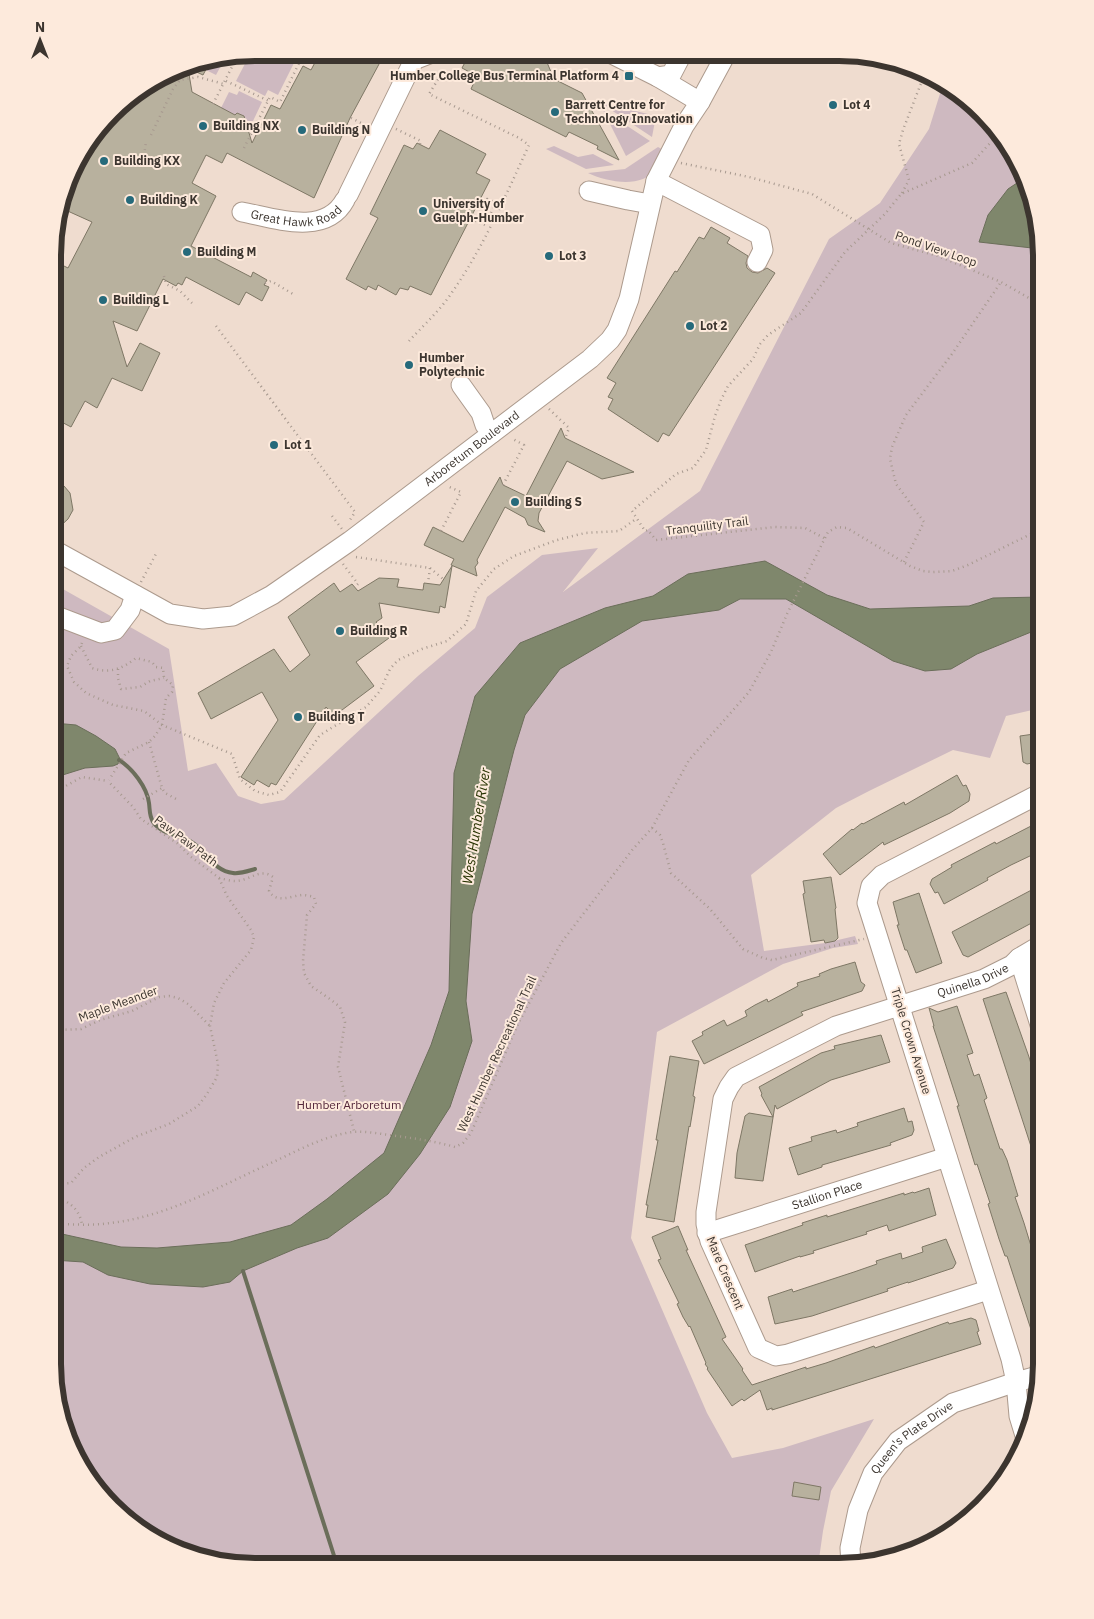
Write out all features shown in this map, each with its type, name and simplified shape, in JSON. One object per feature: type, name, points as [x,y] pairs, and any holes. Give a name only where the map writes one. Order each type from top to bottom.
[{"type":"street","name":"Great Hawk Road","points":[[242,212],[303,224],[327,218],[346,198],[414,61]]},
{"type":"street","points":[[626,61],[658,77],[700,102]]},
{"type":"street","points":[[658,77],[671,74],[678,61]]},
{"type":"street","name":"Arboretum Boulevard","points":[[61,554],[170,614],[203,619],[233,616],[272,595],[350,541],[590,359],[610,340],[617,330],[629,299],[656,181],[684,126],[700,102],[722,61]]},
{"type":"street","points":[[656,181],[760,235],[763,250],[757,262]]},
{"type":"street","points":[[589,191],[650,204]]},
{"type":"street","points":[[466,392],[495,432]]},
{"type":"street","points":[[61,620],[83,637],[115,630],[130,610],[135,595]]},
{"type":"street","name":"Triple Crown Avenue","points":[[1022,1426],[1011,1359],[877,936],[867,897],[871,886],[882,875],[1033,797]]},
{"type":"street","name":"Quinella Drive","points":[[899,1005],[984,979],[1012,965],[1019,958],[1033,950]]},
{"type":"street","points":[[1019,958],[1033,1003]]},
{"type":"street","name":"Mare Crescent","points":[[899,1005],[836,1026],[736,1077],[723,1099],[706,1212],[708,1233],[758,1348],[776,1356],[788,1354],[988,1290]]},
{"type":"street","name":"Stallion Place","points":[[708,1233],[947,1157]]},
{"type":"street","name":"Queen's Plate Drive","points":[[851,1557],[850,1548],[858,1510],[873,1473],[898,1441],[953,1403],[1032,1378]]},
{"type":"path","points":[[244,148],[270,97],[280,102],[300,61]]},
{"type":"path","points":[[214,104],[234,63]]},
{"type":"path","points":[[409,341],[447,299],[470,265],[530,145],[429,94],[442,73]]},
{"type":"path","points":[[198,78],[199,74]]},
{"type":"path","points":[[151,135],[173,89],[180,80],[198,78],[225,82],[269,101]]},
{"type":"path","points":[[83,637],[67,666],[74,682],[86,693],[113,705],[144,711],[162,725],[232,754],[240,779],[255,791],[269,795],[280,792],[320,735],[366,708],[380,691],[390,669],[398,660],[422,648],[447,641],[466,624],[476,591],[494,569],[514,556],[548,544],[585,533],[619,531],[636,519],[632,511],[676,474],[693,468],[706,450],[714,416],[728,386],[753,359],[760,344],[768,335],[801,313],[845,252],[885,214],[901,194],[909,180],[899,144],[922,80]]},
{"type":"path","points":[[350,118],[363,124]]},
{"type":"path","points":[[383,123],[421,141],[420,144]]},
{"type":"path","points":[[901,194],[972,163],[994,139]]},
{"type":"path","points":[[144,154],[146,142]]},
{"type":"path","name":"Pond View Loop","points":[[679,162],[749,177],[812,194],[891,243],[938,256],[1001,282],[1033,300]]},
{"type":"path","points":[[476,220],[487,199],[496,203],[485,225]]},
{"type":"path","points":[[470,218],[490,228]]},
{"type":"path","points":[[164,276],[166,284],[192,302]]},
{"type":"path","points":[[265,283],[271,281],[293,294]]},
{"type":"path","points":[[904,563],[924,522],[896,484],[890,459],[892,447],[906,415],[952,354],[1001,282]]},
{"type":"path","points":[[216,326],[355,512],[343,531],[332,516]]},
{"type":"path","points":[[542,403],[569,428],[565,438]]},
{"type":"path","points":[[495,432],[524,445],[503,485]]},
{"type":"path","points":[[441,531],[460,492],[446,485]]},
{"type":"path","name":"Tranquility Trail","points":[[636,519],[645,531],[648,530],[656,540],[775,527],[805,528],[824,538]]},
{"type":"path","points":[[824,538],[833,528],[846,528],[904,563],[923,571],[952,571],[1033,533]]},
{"type":"path","name":"West Humber Recreational Trail","points":[[61,1224],[111,1223],[145,1216],[188,1201],[293,1152],[330,1137],[354,1131],[437,1142],[455,1147],[464,1143],[472,1133],[518,1024],[561,943],[633,849],[652,828],[689,760],[749,692],[771,652],[787,614],[824,538]]},
{"type":"path","points":[[135,595],[157,552]]},
{"type":"path","points":[[352,556],[430,568],[443,579]]},
{"type":"path","points":[[428,583],[430,568]]},
{"type":"path","points":[[355,587],[358,584]]},
{"type":"path","points":[[61,789],[82,778],[108,781],[126,753],[149,742],[162,725],[166,698],[172,692],[173,685],[164,678],[163,668],[156,667],[152,662],[136,658],[118,669],[101,671],[92,668],[83,637]]},
{"type":"path","points":[[118,669],[121,689],[140,687],[150,681],[164,678]]},
{"type":"path","points":[[149,742],[162,788],[178,800]]},
{"type":"path","name":"Paw Paw Path","points":[[108,781],[142,819],[176,843],[219,878],[227,896],[254,937],[251,950],[218,992],[210,1026]]},
{"type":"path","points":[[143,799],[162,788]]},
{"type":"path","points":[[652,828],[660,835],[664,843],[668,867],[671,873],[710,909],[740,946],[757,956],[772,960],[877,936]]},
{"type":"path","points":[[219,878],[235,881],[246,879],[262,872],[268,873],[273,877],[269,891],[272,897],[279,900],[304,895],[314,897],[316,904],[307,915],[303,961],[304,973],[311,986],[340,1007],[345,1022],[338,1067],[354,1131]]},
{"type":"path","name":"Maple Meander","points":[[61,1030],[81,1029],[100,1020],[132,1011],[158,997],[169,996],[178,998],[188,1004],[210,1026]]},
{"type":"path","points":[[61,1185],[71,1183],[84,1168],[99,1156],[135,1137],[169,1124],[198,1106],[213,1085],[218,1064],[210,1026]]},
{"type":"path","points":[[61,1200],[71,1204],[76,1209],[82,1225]]},
{"type":"green space","points":[[295,61],[278,95],[268,90],[265,96],[236,81],[246,62]]},
{"type":"green space","points":[[222,64],[216,75],[206,70],[207,67]]},
{"type":"green space","name":"Humber Arboretum","points":[[941,90],[967,109],[993,137],[1007,158],[1018,181],[1029,218],[1033,256],[1033,710],[1006,716],[990,758],[953,750],[869,791],[836,808],[751,875],[764,951],[825,943],[855,936],[858,944],[833,948],[783,964],[657,1032],[631,1238],[707,1413],[732,1458],[783,1448],[874,1419],[831,1491],[819,1558],[256,1558],[230,1556],[205,1551],[181,1543],[158,1532],[127,1510],[109,1492],[87,1461],[76,1438],[68,1414],[63,1389],[61,1363],[61,588],[169,649],[188,771],[216,763],[238,796],[261,804],[284,800],[418,676],[475,628],[487,597],[542,555],[598,548],[563,592],[700,491],[829,239],[880,203],[929,129]]},
{"type":"green space","points":[[239,91],[262,102],[253,121],[245,122],[244,116],[237,113],[235,115],[221,108],[229,92],[237,95]]},
{"type":"green space","points":[[599,102],[656,116],[652,137]]},
{"type":"green space","points":[[603,110],[650,141],[626,156]]},
{"type":"green space","points":[[554,146],[578,157],[593,154],[614,165],[586,169],[546,149]]},
{"type":"green space","points":[[658,147],[665,151],[659,164],[650,175],[642,179],[624,182],[614,181],[588,173],[625,169]]},
{"type":"water","points":[[1018,182],[1029,218],[1032,248],[979,242],[988,215],[1008,189]]},
{"type":"water","name":"West Humber River","points":[[765,561],[827,595],[870,609],[969,606],[993,598],[1033,597],[1033,631],[977,654],[951,669],[925,671],[893,661],[786,599],[740,599],[719,610],[642,621],[560,669],[525,715],[514,750],[472,914],[466,1001],[472,1041],[450,1107],[420,1154],[388,1194],[328,1238],[297,1248],[243,1271],[230,1282],[203,1287],[150,1284],[108,1275],[83,1262],[61,1261],[61,1234],[121,1247],[157,1248],[230,1242],[291,1225],[384,1153],[431,1045],[449,991],[454,773],[475,696],[520,643],[605,608],[653,596],[688,574]]},
{"type":"water","points":[[61,724],[76,725],[96,736],[115,749],[120,759],[118,764],[113,766],[85,768],[61,776]]},
{"type":"building","points":[[316,61],[381,61],[350,118],[314,198],[227,153],[222,163],[206,155],[192,183],[216,196],[191,246],[251,277],[253,272],[267,280],[264,285],[269,287],[262,301],[246,292],[239,305],[186,277],[182,285],[178,283],[176,286],[163,279],[137,331],[113,321],[127,367],[140,343],[160,353],[142,391],[112,378],[97,408],[85,401],[71,427],[61,422],[61,264],[68,268],[92,222],[67,211],[81,170],[101,137],[137,101],[158,87],[189,73],[192,92],[235,115],[237,113],[244,116],[252,143],[271,105],[280,109],[303,66],[311,70]]},
{"type":"building","name":"Barrett Centre for Technology Innovation","points":[[466,61],[546,61],[554,79],[582,93],[619,160],[597,149],[598,146],[569,132],[566,137],[471,89],[477,76],[462,68]]},
{"type":"building","points":[[207,68],[203,75],[195,71]]},
{"type":"building","name":"University of Guelph-Humber","points":[[440,130],[486,154],[476,173],[490,180],[431,295],[410,286],[408,290],[400,288],[396,295],[378,285],[376,290],[368,286],[366,290],[346,279],[378,218],[370,214],[404,145],[413,149],[417,143],[429,149]]},
{"type":"building","name":"Lot 2","points":[[711,227],[730,238],[727,243],[748,256],[747,268],[752,272],[758,273],[767,268],[775,273],[669,436],[663,433],[658,442],[608,409],[613,399],[608,397],[616,383],[607,378],[675,271],[677,272],[699,237],[704,239]]},
{"type":"building","name":"Building S","points":[[561,428],[565,438],[634,472],[602,479],[567,461],[539,513],[538,521],[545,532],[528,525],[525,518],[505,507],[477,560],[478,563],[475,567],[477,576],[451,565],[454,559],[424,545],[433,527],[463,542],[500,477],[503,485],[526,496]]},
{"type":"building","points":[[61,484],[70,493],[73,510],[68,519],[61,526]]},
{"type":"building","points":[[452,566],[445,608],[440,606],[439,613],[379,603],[382,618],[376,622],[389,638],[356,662],[374,686],[334,716],[326,707],[276,785],[271,783],[269,787],[257,780],[254,785],[241,777],[278,720],[262,692],[211,719],[198,693],[274,649],[290,672],[310,655],[288,617],[334,583],[340,592],[352,584],[358,591],[379,578],[399,579],[397,587],[423,590],[424,583],[440,585]]},
{"type":"building","points":[[1033,734],[1033,763],[1027,764],[1023,762],[1020,736]]},
{"type":"building","points":[[957,775],[963,786],[966,785],[970,794],[969,801],[950,813],[884,845],[883,842],[840,875],[823,854],[852,829],[862,823],[904,802],[905,805]]},
{"type":"building","points":[[1033,825],[1033,857],[1032,855],[1011,865],[944,904],[938,892],[935,893],[930,884],[932,879],[952,867],[951,865]]},
{"type":"building","points":[[831,877],[838,938],[835,941],[825,943],[824,940],[811,942],[803,894],[805,893],[803,881]]},
{"type":"building","points":[[1033,889],[1033,922],[968,957],[963,955],[952,932]]},
{"type":"building","points":[[919,893],[942,963],[916,973],[907,950],[905,950],[897,925],[899,925],[893,902]]},
{"type":"building","points":[[855,962],[861,982],[865,985],[862,991],[801,1012],[803,1015],[704,1064],[692,1041],[703,1035],[702,1032],[724,1020],[727,1026],[747,1016],[745,1011],[767,999],[768,1002],[798,986],[797,983],[820,976],[819,974],[831,969]]},
{"type":"building","points":[[1006,992],[1029,1057],[1033,1071],[1033,1153],[983,999]]},
{"type":"building","points":[[957,1006],[973,1053],[967,1055],[974,1076],[979,1074],[987,1098],[984,1100],[1000,1149],[1002,1149],[1007,1160],[1018,1196],[1015,1197],[1031,1246],[1033,1245],[1033,1336],[1007,1256],[1005,1256],[999,1239],[977,1164],[975,1165],[929,1008],[938,1012]]},
{"type":"building","points":[[881,1035],[890,1062],[831,1080],[777,1109],[775,1105],[763,1181],[735,1178],[737,1153],[745,1116],[749,1113],[773,1117],[761,1095],[759,1087],[821,1053],[835,1049],[834,1046]]},
{"type":"building","points":[[670,1056],[699,1061],[693,1096],[695,1097],[674,1222],[646,1217],[648,1205],[646,1205],[658,1140],[656,1140]]},
{"type":"building","points":[[904,1108],[908,1122],[912,1121],[914,1130],[912,1135],[890,1143],[891,1145],[822,1165],[822,1167],[798,1175],[789,1148],[812,1141],[811,1137],[836,1130],[837,1133],[858,1126],[857,1123]]},
{"type":"building","points":[[929,1188],[936,1215],[889,1231],[887,1225],[866,1232],[867,1234],[813,1251],[814,1253],[755,1272],[745,1245],[827,1215],[827,1217],[904,1193],[904,1195]]},
{"type":"building","points":[[678,1226],[688,1250],[686,1250],[726,1337],[722,1339],[752,1385],[806,1367],[806,1369],[826,1363],[874,1346],[875,1348],[948,1322],[949,1324],[971,1318],[976,1320],[981,1344],[772,1410],[772,1408],[767,1410],[760,1390],[744,1401],[742,1399],[732,1406],[707,1369],[690,1326],[683,1317],[677,1304],[679,1303],[658,1260],[661,1259],[652,1237]]},
{"type":"building","points":[[946,1239],[956,1263],[953,1268],[812,1316],[775,1324],[768,1297],[792,1289],[793,1292],[854,1272],[877,1264],[876,1261],[901,1253],[902,1259],[923,1252],[922,1247]]},
{"type":"building","points":[[794,1482],[821,1487],[819,1500],[792,1496]]},
{"type":"waterway","points":[[119,760],[134,773],[142,784],[148,797],[151,817],[156,826],[165,832],[190,841],[215,864],[226,871],[238,873],[255,869]]},
{"type":"waterway","points":[[243,1271],[335,1558]]},
{"type":"place","name":"Humber College Bus Terminal Platform 4","points":[[629,76]]},
{"type":"place","name":"Lot 4","points":[[833,105]]},
{"type":"place","name":"Barrett Centre for Technology Innovation","points":[[555,112]]},
{"type":"place","name":"Building NX","points":[[203,126]]},
{"type":"place","name":"Building N","points":[[302,130]]},
{"type":"place","name":"Building KX","points":[[104,161]]},
{"type":"place","name":"Building K","points":[[130,200]]},
{"type":"place","name":"University of Guelph-Humber","points":[[423,211]]},
{"type":"place","name":"Building M","points":[[187,252]]},
{"type":"place","name":"Lot 3","points":[[549,256]]},
{"type":"place","name":"Building L","points":[[103,300]]},
{"type":"place","name":"Lot 2","points":[[690,326]]},
{"type":"place","name":"Humber Polytechnic","points":[[409,365]]},
{"type":"place","name":"Lot 1","points":[[274,445]]},
{"type":"place","name":"Building S","points":[[515,502]]},
{"type":"place","name":"Building R","points":[[340,631]]},
{"type":"place","name":"Building T","points":[[298,717]]}]
